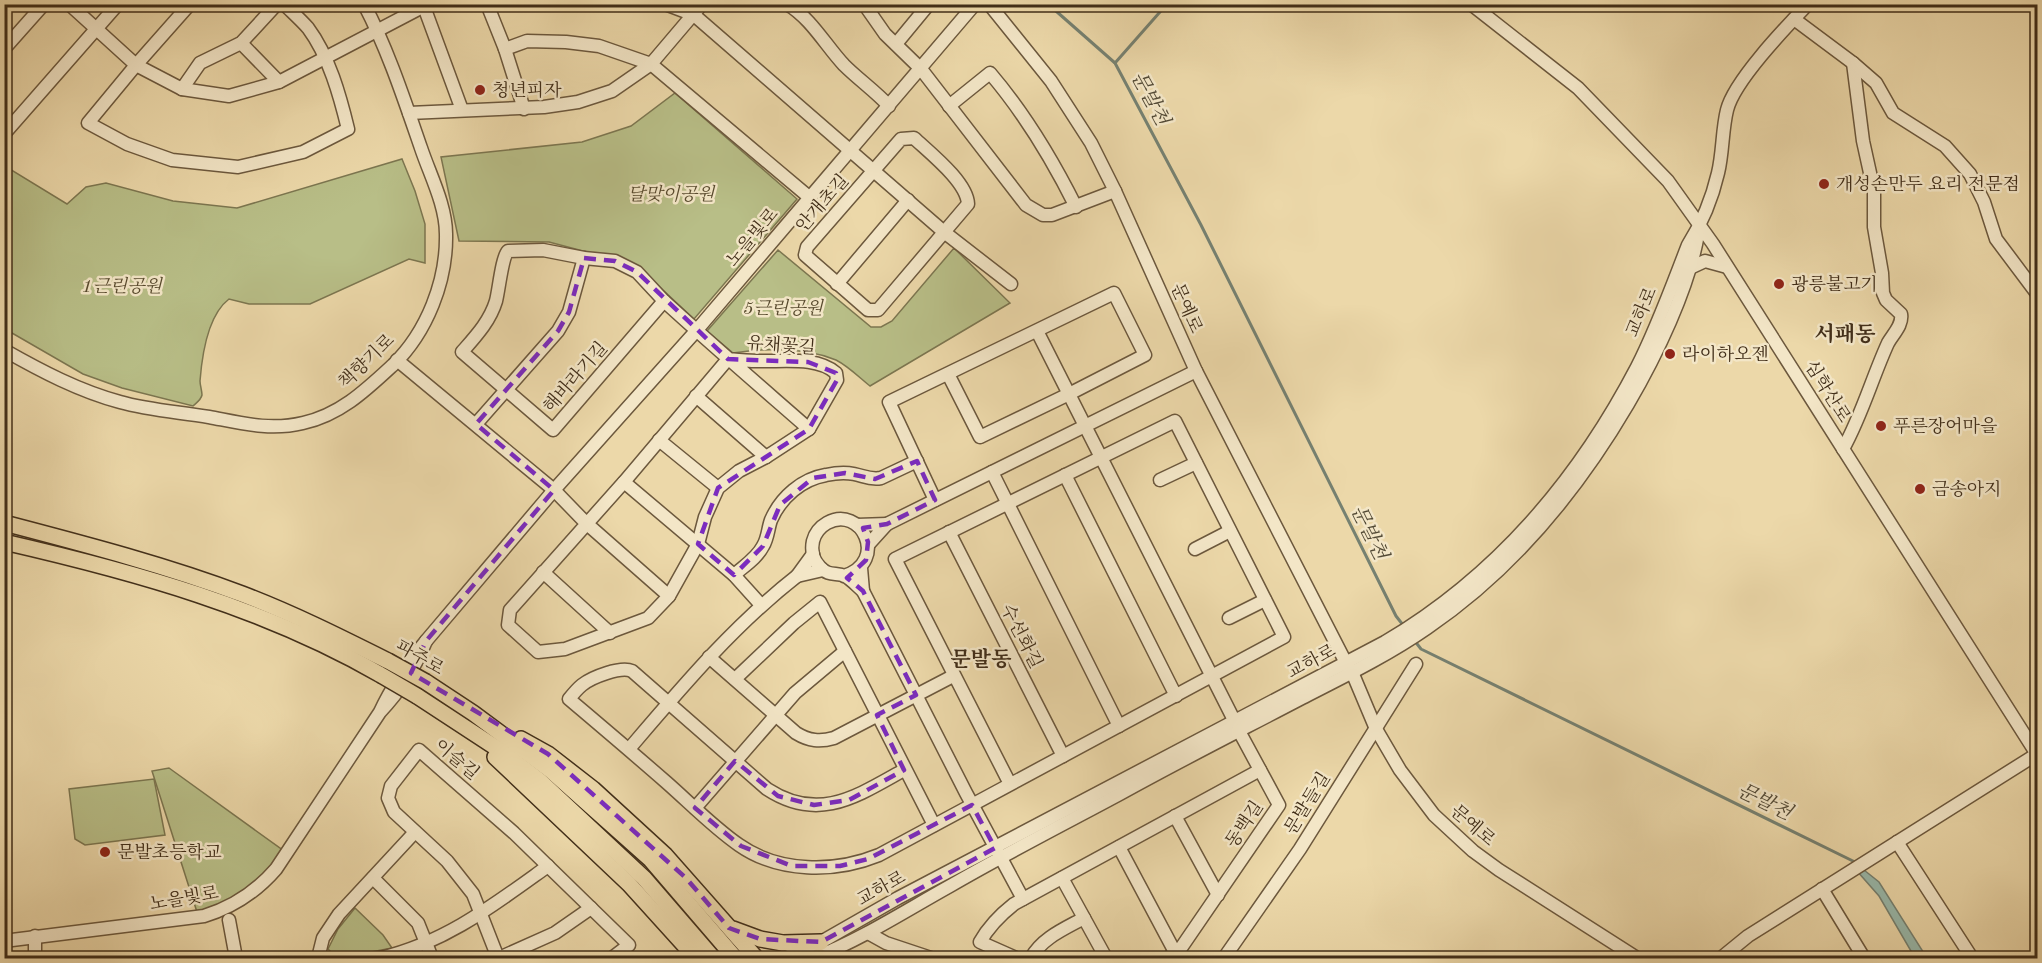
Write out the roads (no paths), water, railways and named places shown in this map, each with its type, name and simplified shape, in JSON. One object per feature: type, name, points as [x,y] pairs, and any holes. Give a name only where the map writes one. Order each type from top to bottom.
[{"type":"main road","name":"파주로","points":[[4,523],[158,566],[241,594],[299,617],[388,660],[426,682],[473,713],[550,770],[651,860],[735,958]]},
{"type":"main road","name":"파주로","points":[[4,542],[141,576],[243,609],[304,634],[417,696],[461,724],[540,781],[644,878],[713,958]]},
{"type":"main road","points":[[473,713],[548,754],[593,789],[665,855],[756,958]]},
{"type":"main road","points":[[461,724],[607,862],[684,951],[696,958]]},
{"type":"main road","points":[[729,928],[760,939],[783,943],[818,954]]},
{"type":"street","points":[[4,49],[44,4]]},
{"type":"street","points":[[69,4],[136,65],[182,89],[229,96],[279,82],[425,5],[462,110]]},
{"type":"street","points":[[4,134],[118,4]]},
{"type":"street","points":[[190,4],[88,123],[127,144],[172,160],[238,166],[303,152],[348,129],[339,91],[324,59],[308,29],[284,4]]},
{"type":"street","points":[[182,89],[200,63],[241,43],[277,4]]},
{"type":"street","name":"책향기로","points":[[4,350],[47,374],[118,402],[247,425],[277,427],[313,420],[343,407],[363,393],[398,360],[418,332],[436,296],[443,274],[446,233],[442,209],[409,113],[378,31],[364,4]]},
{"type":"street","points":[[487,4],[505,49],[524,109]]},
{"type":"street","points":[[665,4],[694,15],[874,171]]},
{"type":"street","points":[[409,113],[524,109],[578,102],[612,91],[651,64],[702,4]]},
{"type":"street","points":[[787,4],[845,65],[889,106]]},
{"type":"street","points":[[864,4],[885,34],[921,69],[1026,205],[1043,215],[1052,215],[1115,191]]},
{"type":"street","points":[[896,44],[929,4]]},
{"type":"street","name":"노을빛로","points":[[4,941],[204,916],[233,906],[266,881],[380,712],[406,680],[417,663],[426,641],[554,490],[696,331],[975,4]]},
{"type":"street","name":"문예로","points":[[989,4],[1052,81],[1090,142],[1115,191],[1196,371],[1349,668],[1376,729],[1414,791],[1453,833],[1499,870],[1637,958]]},
{"type":"street","name":"심학산로","points":[[1471,4],[1578,88],[1668,181],[1713,243],[2037,755]]},
{"type":"street","name":"교하로","points":[[818,954],[998,853],[1393,644],[1479,587],[1533,536],[1600,451],[1642,381],[1660,343],[1696,251],[1700,227],[1718,173],[1727,108],[1736,89],[1747,74],[1808,4]]},
{"type":"street","points":[[1794,19],[1876,83],[1893,113],[1945,146],[1970,174],[1984,202],[1996,239],[2037,295]]},
{"type":"street","points":[[505,49],[527,41],[599,46],[651,64],[809,197]]},
{"type":"street","points":[[241,43],[279,82]]},
{"type":"street","points":[[1843,449],[1855,429],[1888,344],[1902,321],[1901,314],[1886,300],[1883,293],[1874,227],[1874,191],[1863,141],[1853,63]]},
{"type":"street","points":[[949,106],[990,73],[1040,140],[1076,207]]},
{"type":"street","name":"안개초길","points":[[914,138],[945,167],[968,195],[968,204],[945,232],[878,310],[868,310],[805,255],[807,247],[901,139],[914,138]]},
{"type":"street","name":"안개초길","points":[[874,171],[945,232]]},
{"type":"street","points":[[837,284],[908,200]]},
{"type":"street","name":"교하로","points":[[1422,625],[1491,563],[1546,504],[1592,446],[1638,365],[1688,245],[1700,227]]},
{"type":"street","points":[[945,232],[1011,284]]},
{"type":"street","name":"해바라기길","points":[[664,301],[553,430],[462,352],[490,316],[502,276],[503,257],[508,251],[543,250],[615,261],[637,272],[696,331]]},
{"type":"street","points":[[476,424],[558,332],[569,312],[584,258]]},
{"type":"street","points":[[1690,268],[1705,261],[1727,267]]},
{"type":"street","points":[[935,500],[889,402],[1114,293],[1144,355],[980,437],[948,374]]},
{"type":"street","name":"유채꽃길","points":[[696,331],[809,429]]},
{"type":"street","points":[[1037,331],[1237,726]]},
{"type":"street","name":"유채꽃길","points":[[728,359],[808,362],[831,368],[836,373],[837,381],[809,429],[766,457],[739,471],[718,489],[705,517],[698,544],[669,596],[648,618],[565,649],[538,652],[508,625],[510,610],[624,482],[728,359]]},
{"type":"street","points":[[398,360],[554,490],[586,523],[669,596]]},
{"type":"street","points":[[868,545],[886,524],[1196,371]]},
{"type":"street","points":[[696,396],[766,457]]},
{"type":"street","points":[[904,770],[849,800],[814,805],[789,801],[778,796],[735,761],[632,671],[626,669],[590,680],[584,683],[569,699],[725,835],[755,854],[772,861],[810,867],[840,866],[868,859],[972,805],[1212,677],[1284,637],[1175,421],[895,559],[1010,784]]},
{"type":"street","points":[[658,440],[718,489]]},
{"type":"street","points":[[734,575],[757,554],[766,538],[772,517],[780,505],[802,484],[813,478],[834,473],[881,478],[917,461]]},
{"type":"street","points":[[1160,480],[1196,463]]},
{"type":"street","points":[[992,472],[1119,726]]},
{"type":"street","points":[[1065,475],[1176,696]]},
{"type":"street","points":[[624,482],[734,575],[761,605]]},
{"type":"street","points":[[843,519],[857,525],[865,534],[868,545],[866,560],[861,567],[854,573],[844,576],[835,576],[823,570],[818,566],[813,554],[814,538],[818,530],[826,523],[843,519]]},
{"type":"street","points":[[857,525],[886,524]]},
{"type":"street","points":[[1195,549],[1230,531]]},
{"type":"street","name":"수선화길","points":[[949,532],[1063,756]]},
{"type":"street","points":[[629,749],[709,657],[761,605],[797,576],[813,554]]},
{"type":"street","points":[[861,567],[863,591],[972,805],[1023,899]]},
{"type":"street","points":[[797,576],[823,570]]},
{"type":"street","points":[[543,572],[610,633]]},
{"type":"street","points":[[844,576],[863,591]]},
{"type":"street","points":[[1229,618],[1265,600]]},
{"type":"street","points":[[735,679],[794,623],[820,602],[934,825]]},
{"type":"street","points":[[695,808],[808,681],[845,651]]},
{"type":"street","points":[[709,657],[804,738],[818,741],[834,738],[953,676]]},
{"type":"street","name":"문발들길","points":[[1224,958],[1300,849],[1416,664]]},
{"type":"street","name":"동백길","points":[[1119,847],[1172,956],[1218,895],[1279,805],[1237,726]]},
{"type":"street","name":"이슬길","points":[[591,908],[555,933],[498,958],[466,883],[447,861],[390,806],[388,792],[419,750],[507,826],[629,945],[612,958]]},
{"type":"street","points":[[1721,958],[1748,936],[2037,755]]},
{"type":"street","name":"동백길","points":[[1016,958],[980,942],[996,919],[1014,904],[1260,770]]},
{"type":"street","points":[[1175,816],[1218,895]]},
{"type":"street","points":[[318,958],[330,925],[416,832]]},
{"type":"street","points":[[1892,845],[1972,958]]},
{"type":"street","name":"교하로","points":[[784,958],[818,954],[868,933],[998,853]]},
{"type":"street","points":[[380,958],[427,943],[481,914],[548,866]]},
{"type":"street","points":[[373,878],[418,923],[432,958]]},
{"type":"street","points":[[1062,878],[1106,958]]},
{"type":"street","points":[[1822,889],[1864,958]]},
{"type":"street","points":[[1031,958],[1050,937],[1084,918]]},
{"type":"street","points":[[229,920],[236,958]]},
{"type":"street","points":[[868,933],[886,943],[932,958]]},
{"type":"street","points":[[35,936],[35,958]]},
{"type":"waterway","name":"문발천","points":[[1048,4],[1115,63],[1201,225],[1396,616],[1403,625]]},
{"type":"waterway","points":[[1115,63],[1167,4]]},
{"type":"waterway","name":"문발천","points":[[1414,640],[1421,649],[1857,863]]},
{"type":"place","name":"청년피자","points":[[480,90]]},
{"type":"place","name":"개성손만두 요리 전문점","points":[[1824,184]]},
{"type":"place","name":"광릉불고기","points":[[1779,284]]},
{"type":"place","name":"라이하오젠","points":[[1670,354]]},
{"type":"place","name":"푸른장어마을","points":[[1881,426]]},
{"type":"place","name":"금송아지","points":[[1920,489]]},
{"type":"place","name":"문발초등학교","points":[[105,852]]},
{"type":"district","name":"서패동","points":[[1845,334]]},
{"type":"district","name":"문발동","points":[[981,659]]},
{"type":"park label","name":"달맞이공원","points":[[671,194]]},
{"type":"park label","name":"1근린공원","points":[[122,286]]},
{"type":"park label","name":"5근린공원","points":[[783,308]]}]
